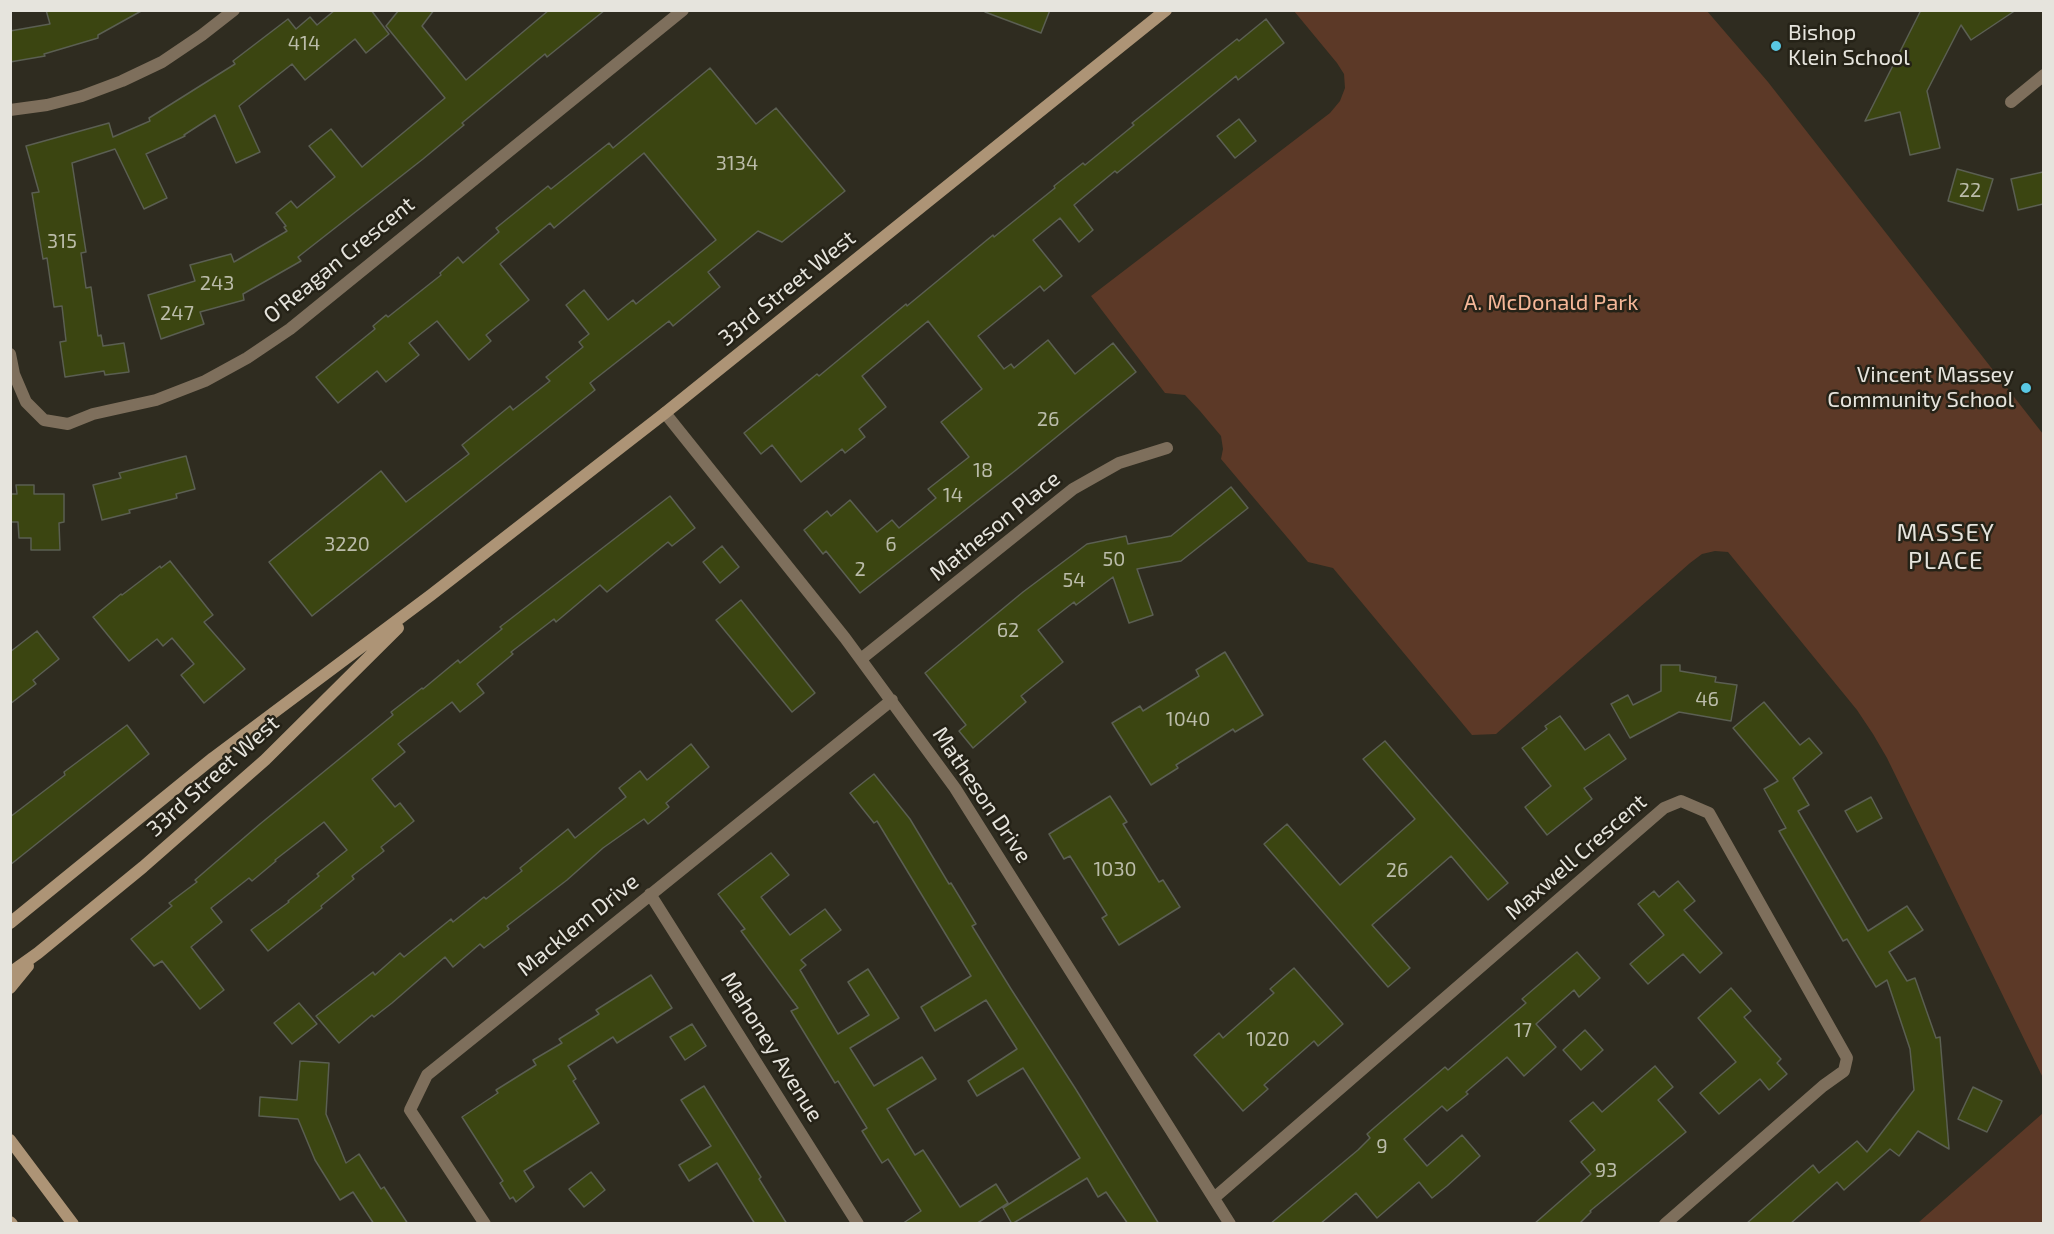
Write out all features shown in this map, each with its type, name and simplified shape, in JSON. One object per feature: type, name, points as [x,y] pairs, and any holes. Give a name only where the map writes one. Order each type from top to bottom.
[{"type":"main road","name":"33rd Street West","points":[[10,923],[213,758],[430,595],[665,413],[1166,10]]},
{"type":"main road","name":"33rd Street West","points":[[10,974],[38,954],[143,867],[265,760],[430,595]]},
{"type":"main road","points":[[10,988],[38,954]]},
{"type":"main road","points":[[10,1131],[24,1158]]},
{"type":"main road","points":[[10,1140],[73,1224]]},
{"type":"street","points":[[10,110],[47,105],[82,96],[122,81],[162,62],[234,10]]},
{"type":"street","name":"O'Reagan Crescent","points":[[10,354],[14,374],[26,402],[44,420],[68,424],[93,414],[156,400],[205,381],[247,358],[290,329],[683,10]]},
{"type":"street","points":[[2011,102],[2043,75]]},
{"type":"street","name":"Matheson Drive","points":[[665,413],[861,659],[955,788],[1230,1224]]},
{"type":"street","name":"Matheson Place","points":[[861,659],[1073,489],[1119,463],[1167,448]]},
{"type":"street","name":"Macklem Drive","points":[[485,1224],[410,1110],[427,1075],[891,700]]},
{"type":"street","name":"Maxwell Crescent","points":[[1214,1198],[1664,808],[1682,801],[1709,813],[1847,1058],[1844,1071],[1823,1086],[1665,1224]]},
{"type":"street","name":"Mahoney Avenue","points":[[650,894],[858,1224]]},
{"type":"green space","name":"A. McDonald Park","points":[[1294,11],[1707,11],[1768,82],[2043,434],[2043,1078],[1887,758],[1873,734],[1857,710],[1728,552],[1715,551],[1702,554],[1496,734],[1472,735],[1333,568],[1308,562],[1221,459],[1223,449],[1221,436],[1185,395],[1165,393],[1091,296],[1330,113],[1340,101],[1345,88],[1344,74]]},
{"type":"green space","points":[[2043,1113],[2043,1223],[1919,1222]]},
{"type":"building","points":[[46,10],[143,10],[98,35],[98,38],[44,54],[45,56],[10,62],[10,31],[50,24]]},
{"type":"building","points":[[335,10],[371,10],[389,34],[366,53],[355,39],[305,80],[292,64],[239,106],[260,152],[236,163],[215,115],[185,136],[146,154],[167,198],[144,209],[115,149],[72,163],[86,252],[81,253],[86,288],[91,287],[98,336],[101,335],[103,346],[124,343],[129,372],[105,375],[104,371],[65,377],[60,342],[66,341],[62,306],[54,307],[47,258],[43,259],[32,193],[39,192],[26,146],[109,123],[113,137],[150,121],[149,118],[235,64],[233,61],[288,19],[296,29],[310,17],[317,25]]},
{"type":"building","points":[[399,10],[434,10],[422,26],[466,80],[549,10],[605,10],[547,57],[545,54],[462,123],[464,125],[423,159],[298,257],[301,261],[243,294],[244,300],[200,312],[204,324],[161,339],[148,295],[195,281],[190,265],[231,254],[234,262],[287,231],[276,213],[291,201],[297,208],[335,177],[309,146],[331,129],[362,167],[445,98],[386,26]]},
{"type":"building","points":[[985,10],[1050,10],[1041,33],[985,12]]},
{"type":"building","points":[[1921,10],[2016,10],[1971,40],[1961,25],[1927,91],[1940,148],[1910,155],[1900,112],[1865,121]]},
{"type":"building","points":[[1266,19],[1284,43],[1238,80],[1236,76],[1074,205],[1093,230],[1079,242],[1060,218],[1033,240],[1062,276],[1044,291],[1040,286],[978,336],[1004,369],[1011,364],[1014,368],[1048,340],[1075,374],[1113,343],[1136,372],[860,593],[826,551],[823,554],[804,530],[827,511],[831,516],[850,500],[877,532],[892,520],[899,528],[936,498],[928,489],[969,457],[941,422],[982,389],[928,321],[862,376],[886,407],[859,429],[865,437],[845,453],[842,449],[801,482],[772,445],[761,454],[744,433],[817,374],[819,376],[993,235],[994,237],[1083,163],[1085,165],[1134,125],[1132,123],[1218,54],[1237,39],[1239,41]]},
{"type":"building","points":[[710,68],[756,124],[776,108],[845,191],[782,242],[758,231],[708,272],[720,287],[673,326],[669,321],[590,383],[595,390],[312,616],[269,562],[381,471],[406,502],[469,454],[462,445],[510,406],[513,410],[550,381],[546,377],[583,347],[579,342],[589,334],[566,305],[584,290],[608,320],[633,300],[636,304],[716,240],[644,153],[554,228],[550,223],[500,264],[529,300],[486,335],[491,341],[469,360],[437,321],[409,343],[419,355],[386,382],[377,371],[338,403],[316,377],[375,329],[373,326],[386,315],[388,317],[441,275],[440,273],[458,257],[463,263],[499,232],[496,228],[548,186],[551,189],[609,143],[613,148]]},
{"type":"building","points":[[1239,119],[1256,141],[1235,158],[1217,136]]},
{"type":"building","points":[[1957,169],[1993,179],[1983,211],[1948,201]]},
{"type":"building","points":[[2043,172],[2043,204],[2018,210],[2011,179]]},
{"type":"building","points":[[186,456],[195,489],[176,494],[177,498],[129,510],[130,513],[102,520],[93,485],[121,478],[119,473]]},
{"type":"building","points":[[16,485],[34,485],[34,494],[64,494],[64,522],[59,523],[60,550],[31,550],[31,538],[19,538],[18,522],[10,522],[10,494],[17,494]]},
{"type":"building","points":[[1231,487],[1248,508],[1181,561],[1137,569],[1153,615],[1129,623],[1113,577],[1076,605],[1074,602],[1038,630],[1063,662],[1021,696],[1026,702],[973,748],[959,731],[966,725],[925,673],[1023,592],[1087,544],[1126,536],[1128,544],[1171,536]]},
{"type":"building","points":[[670,496],[695,528],[672,546],[668,542],[607,592],[600,585],[556,622],[554,619],[511,652],[513,654],[477,684],[484,693],[460,712],[452,702],[398,744],[405,752],[372,779],[395,807],[400,803],[414,821],[381,847],[384,851],[352,876],[354,879],[268,951],[251,930],[289,902],[319,876],[317,874],[347,850],[324,822],[252,881],[249,878],[211,908],[222,922],[191,947],[224,990],[200,1009],[162,961],[154,966],[131,939],[172,906],[169,903],[197,882],[195,880],[260,824],[393,715],[391,712],[458,660],[460,663],[502,629],[500,627]]},
{"type":"building","points":[[722,546],[739,567],[720,583],[703,562]]},
{"type":"building","points":[[170,561],[213,615],[204,622],[245,669],[204,703],[181,675],[194,664],[172,638],[163,646],[157,639],[129,661],[93,617],[121,594]]},
{"type":"building","points":[[741,600],[815,693],[792,712],[716,620]]},
{"type":"building","points":[[37,631],[59,659],[33,680],[36,684],[10,704],[10,652]]},
{"type":"building","points":[[1225,652],[1263,715],[1235,732],[1233,729],[1176,765],[1178,768],[1151,785],[1112,723],[1140,706],[1143,711],[1199,676],[1196,670]]},
{"type":"building","points":[[1661,665],[1680,665],[1680,671],[1716,677],[1715,682],[1737,685],[1731,721],[1679,712],[1630,738],[1611,704],[1628,695],[1633,705],[1661,691]]},
{"type":"building","points":[[1764,702],[1800,745],[1809,738],[1822,753],[1793,778],[1809,805],[1798,811],[1868,931],[1907,906],[1923,930],[1889,952],[1907,981],[1915,978],[1936,1038],[1940,1037],[1949,1149],[1918,1131],[1899,1156],[1890,1149],[1844,1190],[1837,1182],[1790,1224],[1746,1224],[1813,1165],[1819,1173],[1857,1141],[1867,1152],[1914,1090],[1910,1049],[1887,980],[1876,987],[1847,939],[1843,941],[1779,831],[1786,828],[1764,789],[1778,781],[1733,728]]},
{"type":"building","points":[[1560,716],[1585,750],[1609,734],[1626,759],[1584,788],[1592,799],[1547,835],[1525,807],[1551,786],[1522,748],[1547,729],[1545,726]]},
{"type":"building","points":[[127,725],[149,754],[10,865],[10,817],[65,775],[64,772]]},
{"type":"building","points":[[1385,741],[1508,883],[1488,900],[1451,856],[1372,925],[1410,968],[1388,987],[1264,844],[1287,824],[1340,885],[1415,819],[1363,759]]},
{"type":"building","points":[[691,744],[709,767],[666,803],[669,807],[648,824],[644,819],[603,848],[567,880],[507,926],[509,929],[484,948],[480,944],[453,967],[445,957],[392,1003],[374,1017],[372,1015],[339,1043],[316,1016],[373,972],[375,975],[400,953],[404,957],[451,919],[453,922],[484,897],[486,899],[522,871],[520,868],[568,829],[575,838],[626,797],[619,788],[640,771],[647,780]]},
{"type":"building","points":[[874,774],[910,819],[949,884],[951,883],[976,924],[972,926],[1159,1224],[1128,1224],[1106,1192],[1098,1197],[1087,1178],[1012,1224],[1003,1208],[1080,1158],[1023,1068],[977,1096],[968,1081],[1017,1049],[986,1000],[935,1031],[921,1007],[971,976],[877,821],[874,823],[850,793]]},
{"type":"building","points":[[1110,796],[1127,822],[1123,824],[1159,882],[1163,880],[1180,907],[1119,945],[1102,918],[1107,915],[1070,856],[1064,859],[1049,834]]},
{"type":"building","points":[[1871,797],[1882,818],[1857,832],[1845,811]]},
{"type":"building","points":[[771,853],[789,875],[761,897],[790,935],[825,909],[841,930],[801,960],[806,965],[800,970],[838,1034],[869,1015],[848,982],[868,969],[899,1018],[850,1048],[874,1086],[922,1057],[936,1079],[887,1109],[915,1155],[923,1150],[960,1207],[996,1184],[1008,1203],[976,1224],[902,1224],[921,1211],[888,1159],[882,1163],[862,1131],[867,1128],[838,1081],[835,1083],[791,1011],[798,1008],[741,931],[745,929],[718,894]]},
{"type":"building","points":[[1678,881],[1695,901],[1684,910],[1722,953],[1700,973],[1683,954],[1648,984],[1630,964],[1664,935],[1638,904],[1654,891],[1659,897]]},
{"type":"building","points":[[1577,952],[1600,978],[1579,997],[1574,990],[1536,1024],[1556,1047],[1524,1076],[1507,1057],[1447,1111],[1442,1106],[1404,1139],[1427,1166],[1462,1135],[1480,1156],[1447,1186],[1432,1198],[1419,1182],[1377,1218],[1356,1193],[1320,1224],[1270,1224],[1358,1150],[1370,1138],[1367,1134],[1390,1114],[1445,1067],[1448,1070],[1526,1003],[1522,999]]},
{"type":"building","points":[[1294,968],[1343,1024],[1318,1046],[1314,1041],[1264,1085],[1268,1089],[1243,1111],[1194,1055],[1219,1033],[1223,1038],[1274,993],[1270,989]]},
{"type":"building","points":[[651,975],[672,1008],[617,1043],[613,1037],[568,1066],[576,1079],[573,1081],[599,1123],[524,1171],[534,1187],[516,1202],[513,1197],[510,1199],[500,1183],[503,1181],[462,1117],[498,1093],[496,1090],[536,1065],[533,1060],[562,1043],[559,1039],[599,1014],[596,1010]]},
{"type":"building","points":[[1731,988],[1751,1011],[1744,1017],[1781,1059],[1777,1063],[1787,1074],[1769,1090],[1760,1079],[1719,1114],[1700,1093],[1736,1062],[1698,1018]]},
{"type":"building","points":[[299,1003],[317,1024],[292,1044],[274,1023]]},
{"type":"building","points":[[692,1024],[706,1046],[685,1060],[670,1037]]},
{"type":"building","points":[[1585,1030],[1603,1050],[1581,1070],[1563,1050]]},
{"type":"building","points":[[300,1061],[329,1063],[326,1114],[346,1163],[359,1154],[381,1189],[384,1187],[408,1224],[374,1224],[353,1192],[340,1200],[315,1160],[298,1119],[259,1116],[260,1097],[297,1100]]},
{"type":"building","points":[[1655,1066],[1673,1087],[1658,1100],[1686,1132],[1590,1211],[1579,1224],[1534,1224],[1591,1174],[1581,1162],[1595,1150],[1570,1121],[1593,1102],[1602,1112]]},
{"type":"building","points":[[704,1086],[761,1177],[759,1179],[787,1224],[755,1224],[717,1163],[689,1181],[679,1165],[711,1146],[681,1100]]},
{"type":"building","points":[[1973,1087],[2002,1101],[1987,1132],[1958,1119]]},
{"type":"building","points":[[591,1172],[605,1190],[584,1207],[569,1189]]},
{"type":"place","name":"Bishop Klein School","points":[[1776,46]]},
{"type":"place","name":"Vincent Massey Community School","points":[[2026,388]]},
{"type":"district","name":"MASSEY PLACE","points":[[1946,547]]}]
